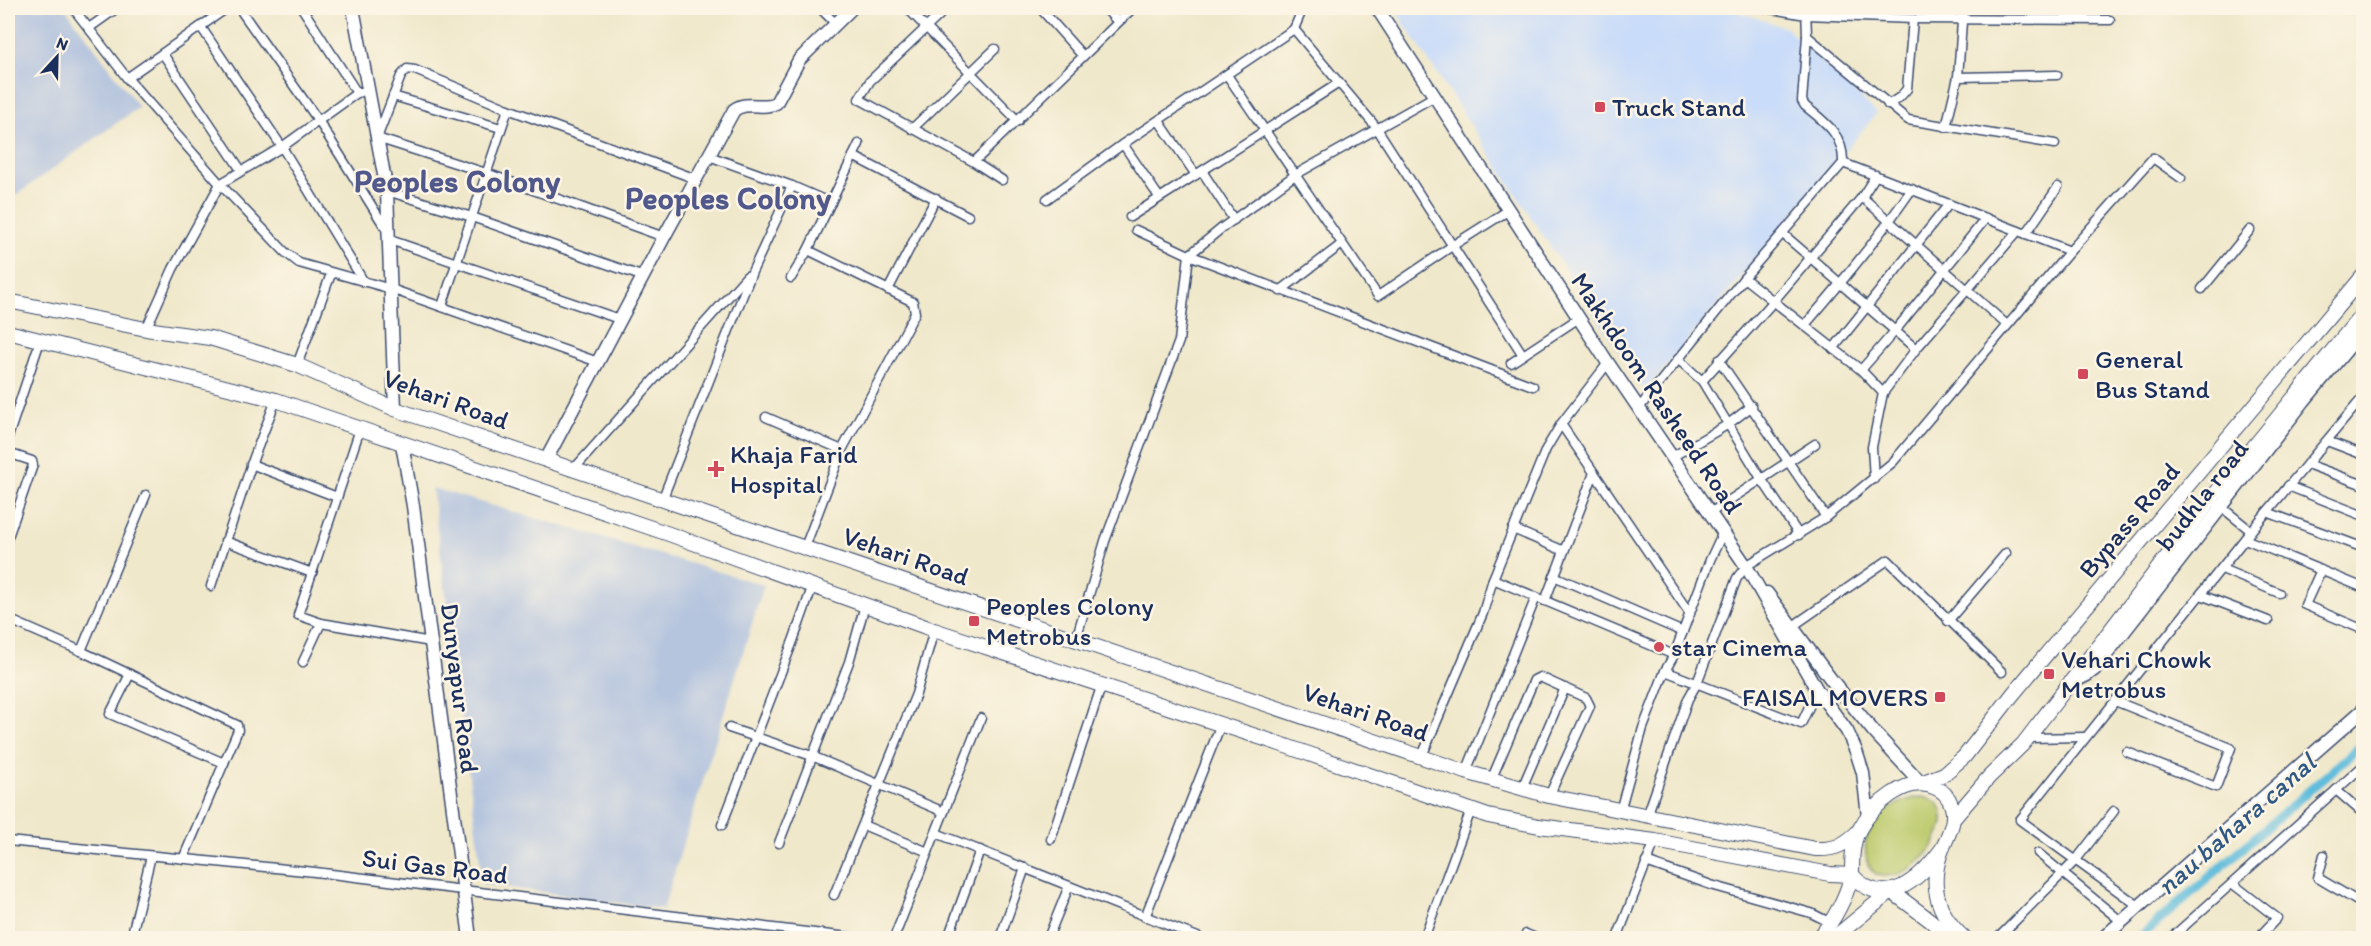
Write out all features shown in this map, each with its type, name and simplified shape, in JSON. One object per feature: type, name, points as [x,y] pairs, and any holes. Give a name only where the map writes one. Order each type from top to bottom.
[{"type":"main road","name":"Bypass Road","points":[[1921,783],[1944,774],[1964,757],[2013,694],[2364,275]]},
{"type":"main road","name":"Vehari Road","points":[[8,301],[146,329],[210,338],[297,366],[395,409],[573,470],[1466,772],[1549,796],[1620,812],[1815,849],[1831,850],[1845,844],[1858,832]]},
{"type":"main road","points":[[1964,939],[1949,925],[1941,912],[1937,896],[1936,873],[1954,818],[2027,738],[2217,502],[2357,336],[2364,312]]},
{"type":"main road","points":[[8,332],[276,400],[813,585],[934,630],[1102,684],[1488,816],[1539,826],[1654,841],[1830,874],[1852,875],[1861,886],[1875,892],[1891,891],[1931,921],[1949,939]]},
{"type":"main road","points":[[1819,939],[1845,899],[1852,875],[1852,855],[1858,832],[1868,816],[1882,801],[1896,792],[1921,783],[1945,794],[1952,804],[1954,818]]},
{"type":"main road","points":[[1834,939],[1891,891],[1918,876],[1942,849]]},
{"type":"street","points":[[73,8],[127,78],[220,184],[299,263],[331,274],[391,289],[598,362]]},
{"type":"street","points":[[89,28],[117,8]]},
{"type":"street","points":[[127,78],[227,8]]},
{"type":"street","points":[[239,8],[318,120],[389,236],[622,320]]},
{"type":"street","points":[[302,8],[362,91]]},
{"type":"street","points":[[352,8],[362,91],[377,138],[387,191],[395,409]]},
{"type":"street","points":[[820,8],[836,24]]},
{"type":"street","points":[[546,460],[734,110],[744,105],[766,106],[776,103],[799,60],[852,8]]},
{"type":"street","points":[[907,8],[1018,121]]},
{"type":"street","points":[[947,8],[870,81],[859,99],[974,162],[1002,180]]},
{"type":"street","points":[[1040,8],[1082,55]]},
{"type":"street","points":[[1105,8],[1117,21]]},
{"type":"street","points":[[974,162],[1133,8]]},
{"type":"street","points":[[1047,199],[1123,144],[1294,29],[1303,8]]},
{"type":"street","name":"Makhdoom Rasheed Road","points":[[1377,8],[1608,363],[1746,566],[1817,690],[1847,731],[1857,751],[1863,773],[1868,816]]},
{"type":"street","points":[[1766,8],[1913,19],[2110,20]]},
{"type":"street","points":[[1946,126],[1958,77],[1963,8]]},
{"type":"street","points":[[1639,408],[1744,279],[1844,163],[1844,152],[1837,135],[1802,101],[1807,36],[1806,11]]},
{"type":"street","points":[[1888,105],[1900,97],[1907,88],[1913,19]]},
{"type":"street","points":[[201,27],[282,147],[364,282]]},
{"type":"street","points":[[1294,29],[1376,127],[1523,355]]},
{"type":"street","points":[[1807,36],[1908,120],[2055,144]]},
{"type":"street","points":[[912,129],[995,49]]},
{"type":"street","points":[[163,54],[241,170]]},
{"type":"street","points":[[377,138],[406,69],[416,70],[508,109],[696,179]]},
{"type":"street","points":[[1227,75],[1378,296],[1509,210]]},
{"type":"street","points":[[1958,77],[2057,75]]},
{"type":"street","points":[[1130,217],[1266,132],[1339,83]]},
{"type":"street","points":[[146,329],[173,268],[220,184],[282,147],[362,91]]},
{"type":"street","points":[[393,96],[501,128]]},
{"type":"street","points":[[1076,639],[1105,541],[1179,341],[1189,255],[1295,175],[1376,127],[1435,96]]},
{"type":"street","points":[[442,306],[508,109]]},
{"type":"street","points":[[1159,121],[1234,220]]},
{"type":"street","points":[[377,138],[486,173],[664,237]]},
{"type":"street","points":[[791,278],[808,250],[859,144]]},
{"type":"street","points":[[1123,144],[1159,197]]},
{"type":"street","points":[[709,156],[792,186],[831,204]]},
{"type":"street","points":[[854,156],[968,216]]},
{"type":"street","points":[[1647,816],[1688,699],[1697,683],[1737,578],[1746,566],[1826,517],[1893,462],[2070,251],[2153,158],[2181,178]]},
{"type":"street","points":[[1844,163],[2070,251]]},
{"type":"street","points":[[1702,381],[1862,197],[1876,175]]},
{"type":"street","points":[[662,500],[752,272],[792,186]]},
{"type":"street","points":[[1874,478],[1872,447],[1882,393],[1966,289],[2022,232],[2058,187]]},
{"type":"street","points":[[1805,325],[1890,221],[1912,189]]},
{"type":"street","points":[[387,191],[644,277]]},
{"type":"street","points":[[1862,197],[2007,325]]},
{"type":"street","points":[[888,290],[936,198]]},
{"type":"street","points":[[1833,349],[1949,204]]},
{"type":"street","points":[[1861,370],[1986,218]]},
{"type":"street","points":[[1136,230],[1189,255],[1280,291],[1533,386]]},
{"type":"street","points":[[2202,289],[2250,230]]},
{"type":"street","points":[[1783,234],[1916,349]]},
{"type":"street","points":[[1280,291],[1342,244]]},
{"type":"street","points":[[805,547],[842,450],[915,313],[913,302],[808,250]]},
{"type":"street","points":[[573,470],[752,272]]},
{"type":"street","points":[[297,366],[331,274]]},
{"type":"street","points":[[1744,279],[1861,370],[1882,393]]},
{"type":"street","points":[[1511,363],[1579,318]]},
{"type":"street","points":[[8,437],[40,341]]},
{"type":"street","points":[[1678,360],[1702,381],[1762,480],[1799,535]]},
{"type":"street","points":[[1719,360],[1826,517]]},
{"type":"street","points":[[1422,756],[1483,614],[1492,579],[1546,449],[1561,424],[1608,363]]},
{"type":"street","points":[[2140,907],[2020,820],[2251,531],[2326,441],[2360,405],[2364,396]]},
{"type":"street","points":[[211,586],[251,464],[276,400]]},
{"type":"street","points":[[1672,457],[1752,406]]},
{"type":"street","points":[[766,417],[842,450]]},
{"type":"street","points":[[1561,424],[1690,614]]},
{"type":"street","points":[[360,429],[298,615],[321,623],[431,642]]},
{"type":"street","points":[[2326,441],[2364,455]]},
{"type":"street","name":"Dunyapur Road","points":[[402,444],[414,506],[470,939]]},
{"type":"street","points":[[1710,513],[1815,444]]},
{"type":"street","points":[[8,453],[28,459],[33,465],[8,537]]},
{"type":"street","points":[[251,464],[337,497]]},
{"type":"street","points":[[2307,464],[2364,485]]},
{"type":"street","points":[[1466,772],[1540,599],[1554,576],[1594,473]]},
{"type":"street","points":[[2289,486],[2364,516]]},
{"type":"street","points":[[81,651],[146,495]]},
{"type":"street","points":[[2217,502],[2251,531]]},
{"type":"street","points":[[2267,512],[2364,548]]},
{"type":"street","points":[[1513,529],[1564,551]]},
{"type":"street","points":[[1620,812],[1643,728],[1723,532]]},
{"type":"street","points":[[2245,539],[2364,588]]},
{"type":"street","points":[[225,541],[312,573]]},
{"type":"street","points":[[1948,621],[2006,553]]},
{"type":"street","points":[[1793,626],[1888,560],[2002,672]]},
{"type":"street","points":[[1746,566],[1830,678],[1874,732],[1921,783]]},
{"type":"street","points":[[2222,569],[2279,593]]},
{"type":"street","points":[[2321,570],[2305,605],[2364,630]]},
{"type":"street","points":[[1554,576],[1683,632]]},
{"type":"street","points":[[1492,579],[1674,655]]},
{"type":"street","points":[[722,825],[813,585]]},
{"type":"street","points":[[2200,595],[2268,621]]},
{"type":"street","points":[[779,843],[849,662],[865,604]]},
{"type":"street","points":[[8,619],[237,725],[238,730],[183,859]]},
{"type":"street","points":[[303,662],[321,623]]},
{"type":"street","points":[[834,895],[916,694],[934,630]]},
{"type":"street","points":[[1665,671],[1802,724],[1817,690]]},
{"type":"street","points":[[130,674],[110,714],[224,763]]},
{"type":"street","points":[[1492,778],[1534,680],[1540,677],[1590,701],[1590,706],[1549,796]]},
{"type":"street","points":[[1051,839],[1102,684]]},
{"type":"street","points":[[1522,788],[1565,688]]},
{"type":"street","points":[[2115,700],[2231,748],[2216,787],[2127,752]]},
{"type":"street","points":[[2103,939],[2364,709]]},
{"type":"street","points":[[894,939],[981,718]]},
{"type":"street","points":[[1144,917],[1221,724]]},
{"type":"street","points":[[729,728],[812,756],[944,812]]},
{"type":"street","points":[[2027,738],[2085,737]]},
{"type":"street","points":[[2171,939],[2364,765]]},
{"type":"street","points":[[2336,790],[2364,814]]},
{"type":"street","points":[[1424,939],[1471,810]]},
{"type":"street","points":[[1998,939],[2076,860],[2114,811]]},
{"type":"street","points":[[863,825],[928,852]]},
{"type":"street","points":[[936,832],[1200,939]]},
{"type":"street","name":"Sui Gas Road","points":[[8,841],[315,872],[856,939]]},
{"type":"street","points":[[1617,939],[1654,841]]},
{"type":"street","points":[[948,939],[980,850]]},
{"type":"street","points":[[2038,853],[2122,922]]},
{"type":"street","points":[[130,939],[151,855]]},
{"type":"street","points":[[2324,855],[2318,878],[2364,905]]},
{"type":"street","points":[[1646,862],[1711,885],[1811,913],[1831,923]]},
{"type":"street","points":[[1000,939],[1025,868]]},
{"type":"street","points":[[2233,884],[2277,918],[2260,938]]},
{"type":"street","points":[[1048,939],[1069,886]]},
{"type":"street","points":[[1526,934],[1536,939]]},
{"type":"shaded area","points":[[8,8],[65,8],[139,107],[8,201]]},
{"type":"shaded area","name":"Truck Stand","points":[[1394,8],[1727,8],[1786,28],[1877,113],[1645,391]]},
{"type":"shaded area","points":[[432,488],[764,585],[663,909],[483,884]]},
{"type":"green space","points":[[1920,797],[1935,801],[1942,811],[1943,824],[1938,838],[1916,864],[1901,873],[1878,875],[1869,866],[1867,860],[1866,845],[1869,832],[1890,808]]},
{"type":"waterway","name":"nau bahara canal","points":[[2139,938],[2364,743]]},
{"type":"place","name":"Truck Stand","points":[[1600,107]]},
{"type":"place","name":"General Bus Stand","points":[[2083,374]]},
{"type":"place","name":"Khaja Farid Hospital","points":[[716,469]]},
{"type":"place","name":"Peoples Colony Metrobus","points":[[974,621]]},
{"type":"place","name":"star Cinema","points":[[1659,647]]},
{"type":"place","name":"Vehari Chowk Metrobus","points":[[2049,674]]},
{"type":"place","name":"FAISAL MOVERS","points":[[1940,697]]},
{"type":"district","name":"Peoples Colony","points":[[457,181]]},
{"type":"district","name":"Peoples Colony","points":[[728,198]]}]
